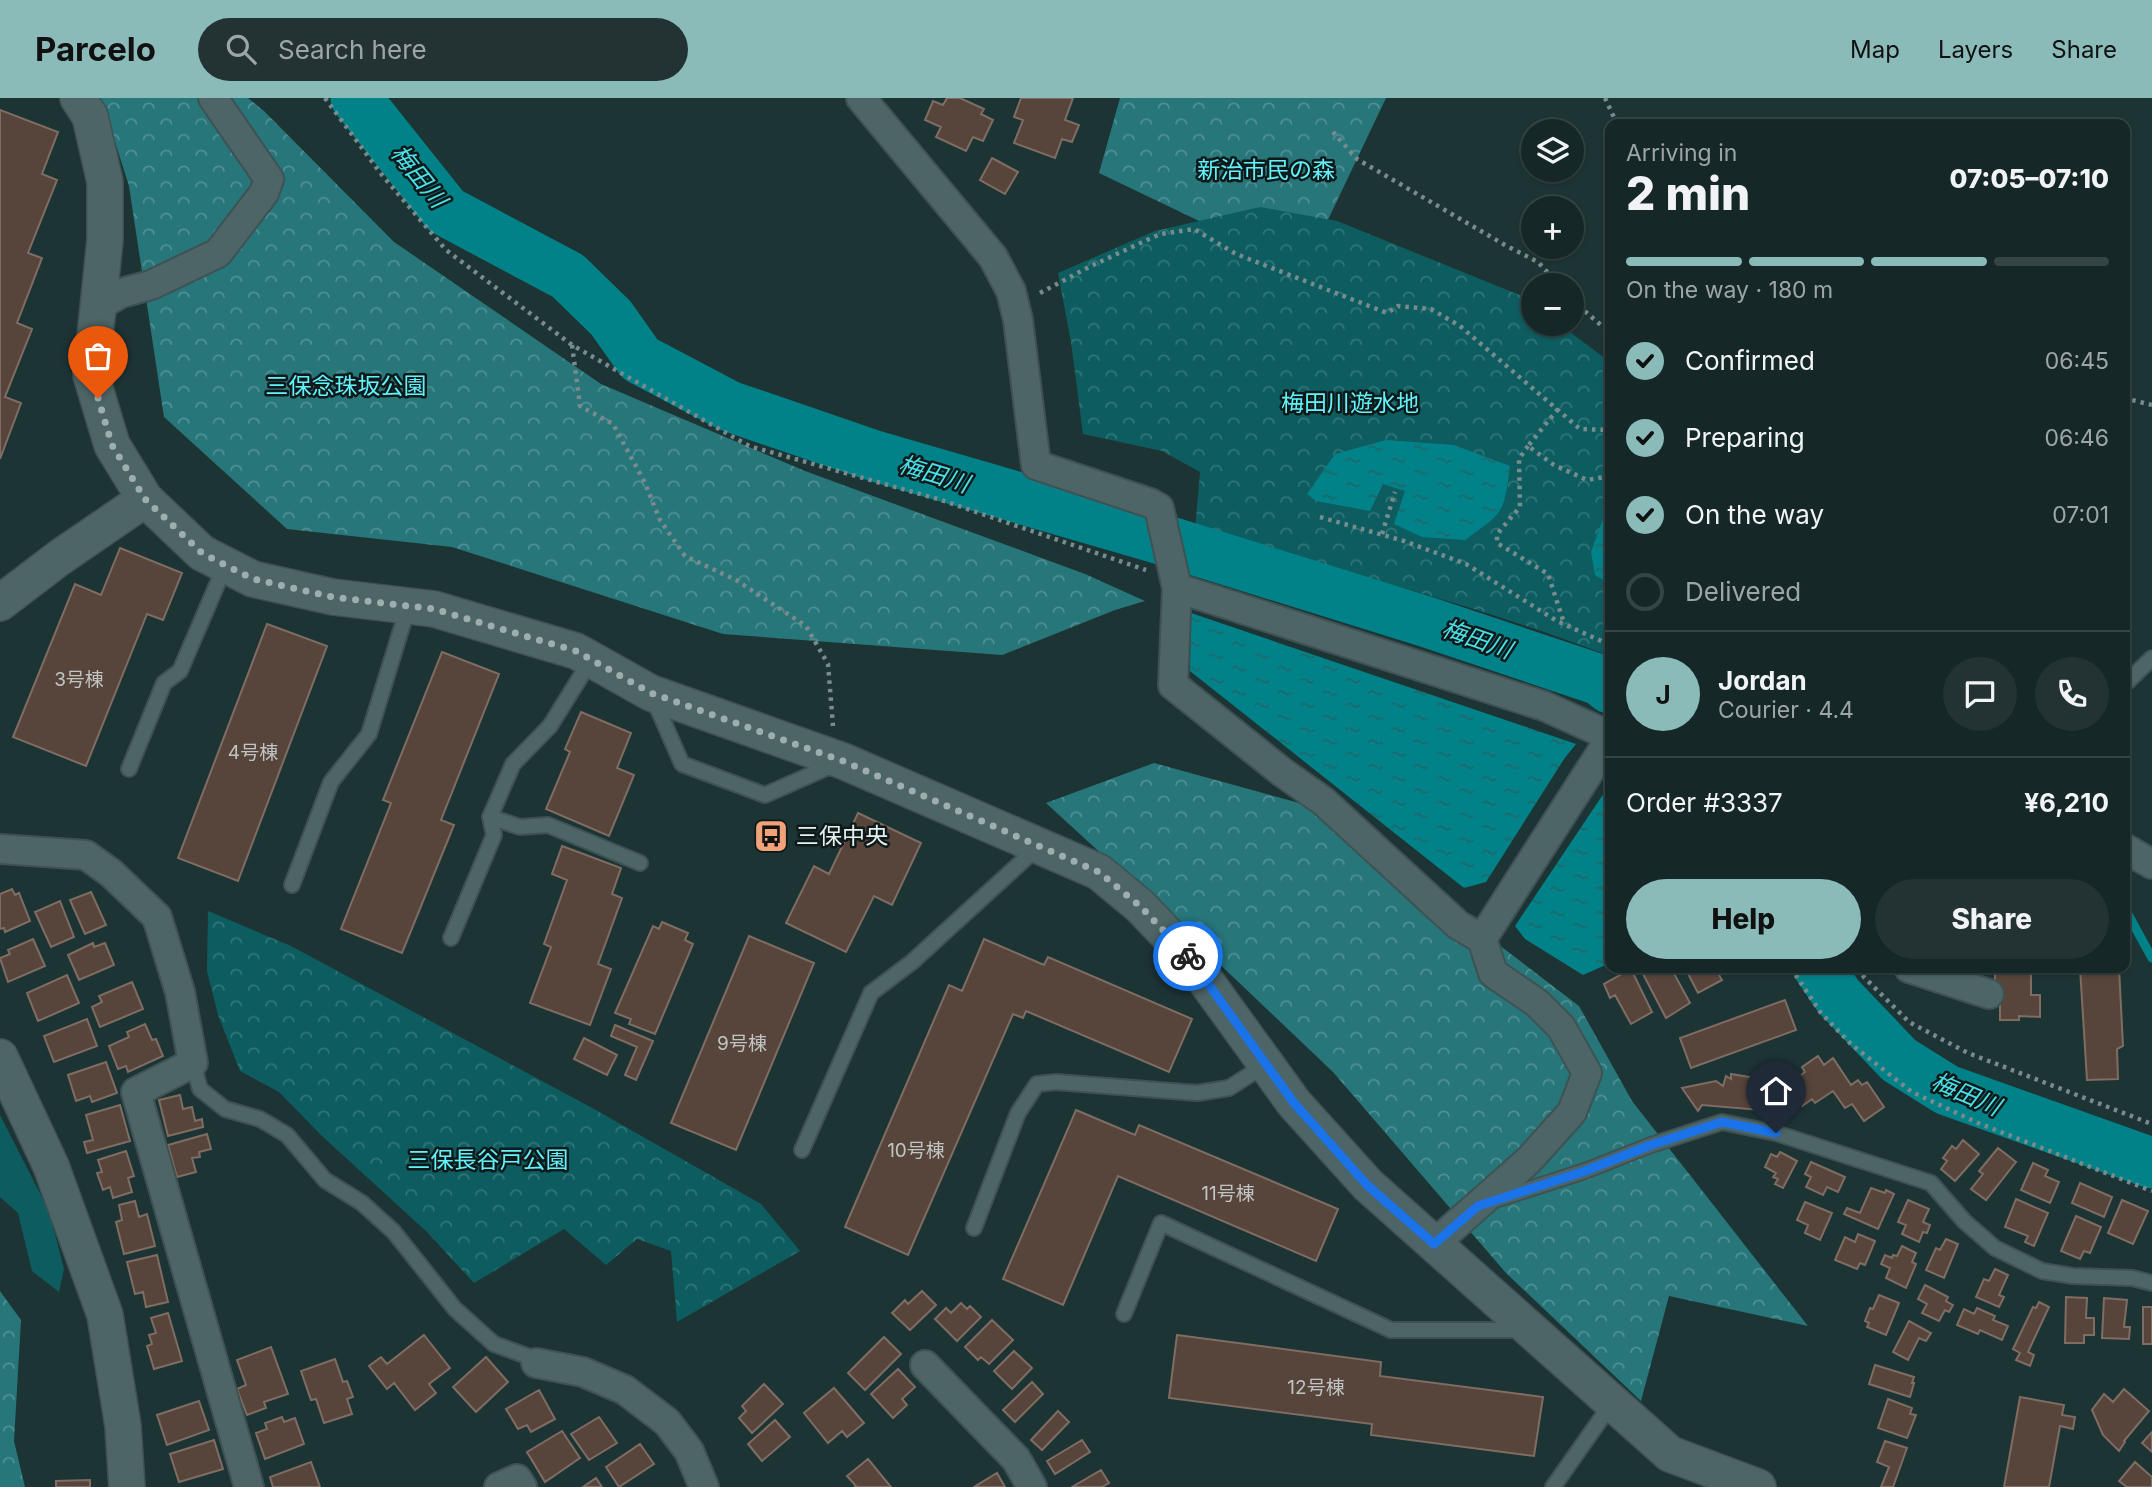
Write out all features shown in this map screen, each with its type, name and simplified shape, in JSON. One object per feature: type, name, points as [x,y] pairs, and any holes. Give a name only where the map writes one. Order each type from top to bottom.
[{"type":"street","points":[[78,98],[90,116],[105,181],[105,240],[91,375],[112,445],[145,499],[202,553],[253,579],[333,597],[434,609],[576,651],[651,693],[843,761],[1099,872],[1140,906],[1187,955],[1294,1103],[1367,1185],[1670,1454],[1758,1487]]},
{"type":"street","points":[[97,307],[121,293],[151,285],[218,253],[264,193],[269,179],[213,98]]},
{"type":"street","points":[[861,98],[993,257],[1011,291],[1036,465],[1160,508],[1177,586],[1173,685],[1282,772],[1324,801],[1458,925],[1482,939],[1493,973],[1537,1003],[1561,1027],[1587,1073],[1572,1112],[1529,1160],[1434,1244]]},
{"type":"street","points":[[0,603],[59,558],[145,499]]},
{"type":"street","points":[[1177,586],[1544,706],[1605,737]]},
{"type":"street","points":[[1482,939],[1605,748]]},
{"type":"street","points":[[0,849],[86,855],[111,873],[156,917],[180,992],[193,1063],[136,1092],[249,1487]]},
{"type":"street","points":[[2130,851],[2152,863]]},
{"type":"street","points":[[1924,973],[1989,994]]},
{"type":"street","points":[[0,1057],[51,1166],[105,1315],[123,1426],[127,1487]]},
{"type":"street","points":[[536,1363],[583,1372],[625,1390],[667,1422],[689,1451],[704,1487]]},
{"type":"street","points":[[925,1365],[1016,1459],[1032,1487]]},
{"type":"street","points":[[499,1487],[517,1479],[522,1487]]},
{"type":"lane","points":[[130,769],[164,682],[180,671],[226,565]]},
{"type":"lane","points":[[292,886],[331,782],[369,734],[409,606]]},
{"type":"lane","points":[[2130,679],[2152,659]]},
{"type":"lane","points":[[451,938],[494,835],[490,817],[513,764],[550,726],[592,660]]},
{"type":"lane","points":[[651,693],[682,764],[765,795],[843,761]]},
{"type":"lane","points":[[490,817],[520,827],[548,825],[639,863]]},
{"type":"lane","points":[[802,1150],[871,993],[912,962],[1039,846]]},
{"type":"lane","points":[[193,1063],[200,1089],[225,1109],[260,1119],[288,1136],[325,1180],[362,1203],[394,1232],[455,1309],[494,1344],[527,1356],[536,1363]]},
{"type":"lane","points":[[974,1228],[1018,1113],[1037,1084],[1056,1082],[1197,1093],[1229,1088],[1266,1064]]},
{"type":"lane","points":[[1478,1206],[1722,1122],[1776,1133],[1931,1183],[1964,1221],[1995,1248],[2042,1272],[2132,1278],[2152,1283]]},
{"type":"lane","points":[[1124,1314],[1161,1223],[1391,1330],[1531,1330]]},
{"type":"lane","points":[[1553,1487],[1612,1403]]},
{"type":"path","points":[[325,98],[382,174],[446,250],[572,345],[749,446],[938,499],[1022,526],[1155,573],[1177,586]]},
{"type":"path","points":[[1605,98],[1615,119]]},
{"type":"path","points":[[1333,132],[1357,159],[1538,262],[1548,273]]},
{"type":"path","points":[[1015,306],[1160,234],[1194,229],[1236,254],[1387,313],[1398,306],[1431,309],[1460,326],[1580,429],[1605,430]]},
{"type":"path","points":[[1584,310],[1605,329]]},
{"type":"path","points":[[572,345],[580,406],[613,424],[639,471],[660,520],[685,556],[736,580],[806,626],[828,664],[833,725],[843,761]]},
{"type":"path","points":[[2130,400],[2152,405]]},
{"type":"path","points":[[1558,409],[1519,459],[1520,507],[1497,534],[1497,542],[1548,574],[1564,625]]},
{"type":"path","points":[[1528,446],[1554,466],[1587,480],[1605,477]]},
{"type":"path","points":[[1382,534],[1395,492]]},
{"type":"path","points":[[1320,517],[1382,534],[1466,564],[1564,625],[1605,643]]},
{"type":"path","points":[[1794,973],[1821,1013],[1852,1045],[1912,1092],[1978,1123],[2152,1191]]},
{"type":"path","points":[[1861,973],[1909,1022],[1968,1053],[2152,1124]]},
{"type":"green space","name":"三保念珠坂公園","points":[[95,98],[248,98],[394,242],[601,384],[805,471],[1085,574],[1145,601],[1115,610],[1002,655],[723,634],[452,547],[287,529],[164,417],[129,186],[109,123]]},
{"type":"green space","name":"新治市民の森","points":[[1120,98],[1386,98],[1314,249],[1241,241],[1099,173]]},
{"type":"green space","name":"梅田川遊水地","points":[[1260,207],[1337,221],[1521,296],[1521,336],[1575,336],[1605,358],[1605,654],[1456,604],[1195,530],[1200,472],[1162,451],[1083,434],[1071,342],[1058,273],[1155,231]]},
{"type":"green space","points":[[1154,763],[1321,809],[1579,1006],[1632,1101],[1808,1326],[1669,1296],[1641,1401],[1506,1273],[1333,1072],[1046,803]]},
{"type":"green space","name":"三保長谷戸公園","points":[[208,911],[291,946],[594,1109],[761,1204],[800,1251],[677,1322],[671,1251],[637,1239],[606,1265],[564,1229],[474,1283],[427,1232],[322,1136],[279,1092],[240,1071],[218,1015],[207,971]]},
{"type":"green space","points":[[0,1115],[49,1211],[64,1269],[59,1292],[32,1271],[18,1213],[0,1197]]},
{"type":"green space","points":[[0,1291],[21,1320],[14,1441],[25,1487],[0,1487]]},
{"type":"water","points":[[1386,440],[1454,445],[1510,466],[1506,494],[1499,511],[1487,524],[1465,540],[1422,537],[1394,524],[1405,491],[1383,484],[1370,511],[1316,501],[1307,494],[1335,454]]},
{"type":"water","points":[[1605,513],[1605,581],[1595,575],[1591,552]]},
{"type":"water","points":[[1191,613],[1576,744],[1486,882],[1464,888],[1190,671]]},
{"type":"water","points":[[1605,791],[1605,965],[1583,975],[1525,939],[1515,926]]},
{"type":"building","points":[[947,98],[960,98],[984,109],[981,114],[993,120],[983,141],[973,137],[966,151],[936,137],[941,127],[925,120],[933,101],[943,105]]},
{"type":"building","points":[[1021,98],[1073,98],[1065,120],[1079,125],[1072,142],[1062,139],[1055,158],[1014,143],[1023,120],[1014,117]]},
{"type":"building","points":[[0,110],[58,132],[42,174],[57,180],[28,253],[42,258],[17,323],[32,329],[5,397],[21,403],[0,459]]},
{"type":"building","points":[[992,158],[1018,172],[1005,194],[980,180]]},
{"type":"building","points":[[120,548],[182,573],[163,620],[147,614],[86,766],[13,737],[75,584],[101,595]]},
{"type":"building","points":[[267,624],[327,646],[238,881],[178,858]]},
{"type":"building","points":[[442,652],[499,674],[441,820],[454,825],[402,953],[341,929],[391,803],[383,800]]},
{"type":"building","points":[[581,712],[631,733],[617,768],[634,775],[609,836],[546,809],[570,752],[565,749]]},
{"type":"building","points":[[858,813],[921,843],[892,905],[874,896],[846,952],[786,923],[814,866],[829,874]]},
{"type":"building","points":[[562,846],[621,868],[612,894],[622,898],[598,964],[611,969],[590,1025],[530,1003],[551,947],[544,944],[567,880],[552,874]]},
{"type":"building","points":[[12,889],[15,895],[19,893],[30,921],[5,932],[4,928],[0,929],[0,894]]},
{"type":"building","points":[[91,892],[106,925],[85,934],[70,900]]},
{"type":"building","points":[[60,901],[74,937],[51,947],[35,912]]},
{"type":"building","points":[[662,922],[688,933],[685,940],[693,944],[655,1034],[629,1024],[631,1019],[615,1013],[653,926],[659,929]]},
{"type":"building","points":[[749,936],[814,963],[736,1150],[671,1123]]},
{"type":"building","points":[[33,939],[45,966],[8,982],[0,958],[10,954],[8,950]]},
{"type":"building","points":[[984,939],[1044,965],[1048,957],[1192,1019],[1169,1072],[1026,1011],[1023,1018],[1013,1014],[908,1255],[845,1227],[949,985],[962,991]]},
{"type":"building","points":[[93,943],[94,947],[105,943],[114,965],[79,980],[68,955]]},
{"type":"building","points":[[1624,973],[1633,973],[1652,1012],[1631,1024],[1615,995],[1610,998],[1604,984]]},
{"type":"building","points":[[1674,973],[1690,1003],[1666,1018],[1643,974]]},
{"type":"building","points":[[1688,973],[1718,973],[1722,980],[1698,993]]},
{"type":"building","points":[[1995,973],[2031,973],[2031,995],[2040,995],[2040,1017],[2019,1016],[2019,1020],[2000,1020],[2000,999],[1995,998]]},
{"type":"building","points":[[2080,973],[2119,973],[2123,1046],[2117,1049],[2118,1079],[2087,1080]]},
{"type":"building","points":[[67,975],[79,1003],[38,1021],[27,993]]},
{"type":"building","points":[[132,982],[143,1009],[100,1027],[92,1007],[102,1002],[99,996]]},
{"type":"building","points":[[1785,1000],[1796,1030],[1691,1068],[1680,1038]]},
{"type":"building","points":[[87,1019],[97,1046],[54,1062],[44,1036]]},
{"type":"building","points":[[145,1024],[152,1040],[156,1039],[163,1056],[128,1072],[126,1066],[118,1069],[109,1046],[129,1037],[127,1032]]},
{"type":"building","points":[[615,1025],[653,1041],[636,1080],[625,1075],[637,1047],[611,1036]]},
{"type":"building","points":[[584,1038],[617,1055],[607,1075],[574,1059]]},
{"type":"building","points":[[1818,1056],[1824,1065],[1833,1058],[1851,1085],[1858,1080],[1862,1085],[1867,1082],[1884,1107],[1864,1121],[1852,1104],[1845,1108],[1833,1091],[1815,1103],[1812,1099],[1802,1106],[1787,1085],[1805,1072],[1802,1067]]},
{"type":"building","points":[[106,1062],[117,1093],[92,1102],[90,1096],[76,1101],[68,1075]]},
{"type":"building","points":[[1731,1074],[1762,1079],[1760,1110],[1702,1105],[1698,1111],[1682,1088],[1716,1081],[1723,1086],[1726,1076],[1731,1079]]},
{"type":"building","points":[[1780,1090],[1791,1106],[1780,1120],[1767,1100]]},
{"type":"building","points":[[180,1095],[183,1109],[192,1107],[195,1121],[202,1119],[203,1127],[168,1136],[159,1100]]},
{"type":"building","points":[[120,1105],[130,1141],[87,1153],[84,1142],[93,1140],[86,1115]]},
{"type":"building","points":[[1076,1110],[1135,1135],[1139,1125],[1338,1209],[1316,1261],[1118,1176],[1063,1305],[1003,1279]]},
{"type":"building","points":[[207,1134],[211,1149],[199,1152],[200,1157],[192,1158],[196,1172],[177,1177],[168,1145]]},
{"type":"building","points":[[1963,1140],[1979,1154],[1955,1181],[1941,1169],[1947,1161],[1943,1158],[1952,1146],[1956,1149]]},
{"type":"building","points":[[1998,1148],[2016,1162],[1986,1200],[1971,1189],[1983,1174],[1979,1171]]},
{"type":"building","points":[[126,1151],[134,1176],[128,1178],[132,1192],[113,1198],[110,1187],[103,1190],[97,1173],[102,1172],[98,1160]]},
{"type":"building","points":[[1780,1152],[1797,1161],[1783,1188],[1775,1184],[1778,1179],[1773,1177],[1776,1173],[1765,1167],[1771,1154],[1777,1157]]},
{"type":"building","points":[[1811,1162],[1845,1177],[1838,1192],[1827,1187],[1823,1195],[1806,1187],[1811,1177],[1805,1174]]},
{"type":"building","points":[[2033,1163],[2048,1170],[2045,1176],[2059,1182],[2050,1203],[2021,1190]]},
{"type":"building","points":[[2080,1183],[2112,1197],[2104,1217],[2072,1203]]},
{"type":"building","points":[[1871,1188],[1894,1194],[1878,1229],[1844,1214],[1847,1208],[1860,1213]]},
{"type":"building","points":[[2016,1199],[2048,1213],[2034,1246],[2025,1242],[2028,1236],[2005,1227]]},
{"type":"building","points":[[1908,1200],[1929,1209],[1923,1222],[1930,1225],[1919,1242],[1902,1234],[1906,1225],[1898,1222]]},
{"type":"building","points":[[2122,1200],[2148,1211],[2133,1244],[2108,1233]]},
{"type":"building","points":[[135,1201],[139,1217],[147,1214],[155,1246],[124,1254],[116,1222],[122,1220],[119,1205]]},
{"type":"building","points":[[1805,1202],[1832,1213],[1820,1240],[1805,1233],[1808,1225],[1797,1220]]},
{"type":"building","points":[[2076,1216],[2101,1227],[2090,1253],[2084,1251],[2080,1259],[2061,1251]]},
{"type":"building","points":[[1858,1234],[1875,1241],[1865,1265],[1860,1263],[1857,1269],[1835,1260],[1845,1237],[1855,1242]]},
{"type":"building","points":[[1946,1239],[1958,1244],[1944,1278],[1926,1270],[1936,1248],[1940,1250]]},
{"type":"building","points":[[1902,1246],[1916,1253],[1912,1262],[1916,1264],[1906,1288],[1886,1278],[1890,1268],[1881,1264],[1885,1255],[1892,1258],[1893,1255],[1897,1256]]},
{"type":"building","points":[[157,1255],[168,1302],[146,1307],[143,1292],[135,1294],[127,1262]]},
{"type":"building","points":[[1995,1269],[2008,1275],[1999,1295],[2004,1297],[1999,1307],[1976,1297],[1984,1279],[1989,1281]]},
{"type":"building","points":[[1925,1285],[1948,1297],[1946,1301],[1953,1305],[1949,1312],[1945,1310],[1939,1321],[1922,1313],[1927,1304],[1918,1299]]},
{"type":"building","points":[[922,1291],[936,1305],[910,1330],[892,1313],[905,1300],[908,1304]]},
{"type":"building","points":[[1879,1295],[1899,1303],[1886,1335],[1867,1327],[1869,1323],[1865,1321]]},
{"type":"building","points":[[2066,1297],[2087,1298],[2086,1318],[2094,1318],[2094,1335],[2084,1335],[2084,1343],[2065,1343]]},
{"type":"building","points":[[2104,1298],[2127,1300],[2124,1327],[2130,1327],[2129,1339],[2102,1338]]},
{"type":"building","points":[[2039,1302],[2049,1307],[2028,1352],[2034,1355],[2030,1366],[2016,1360],[2020,1353],[2013,1349],[2033,1307],[2036,1308]]},
{"type":"building","points":[[961,1303],[967,1309],[970,1306],[981,1317],[957,1341],[935,1319],[946,1308],[951,1313]]},
{"type":"building","points":[[2143,1307],[2152,1307],[2152,1344],[2143,1344]]},
{"type":"building","points":[[1977,1308],[1995,1316],[1993,1320],[2008,1326],[2002,1340],[1980,1330],[1978,1334],[1957,1325],[1964,1309],[1974,1314]]},
{"type":"building","points":[[168,1313],[182,1361],[154,1369],[147,1346],[152,1344],[149,1335],[156,1333],[151,1318]]},
{"type":"building","points":[[992,1320],[1013,1340],[989,1364],[981,1357],[978,1360],[965,1347]]},
{"type":"building","points":[[1909,1321],[1931,1333],[1926,1341],[1919,1338],[1908,1360],[1893,1352]]},
{"type":"building","points":[[424,1335],[450,1368],[429,1384],[436,1393],[415,1410],[394,1383],[387,1389],[369,1366],[381,1357],[387,1364]]},
{"type":"building","points":[[1177,1335],[1381,1362],[1380,1376],[1543,1397],[1534,1456],[1371,1435],[1372,1424],[1169,1398]]},
{"type":"building","points":[[884,1337],[901,1354],[865,1390],[848,1373]]},
{"type":"building","points":[[271,1347],[288,1394],[264,1402],[266,1408],[247,1415],[237,1389],[246,1385],[237,1360]]},
{"type":"building","points":[[1014,1351],[1032,1368],[1012,1389],[994,1371]]},
{"type":"building","points":[[486,1357],[508,1382],[476,1412],[453,1387]]},
{"type":"building","points":[[335,1359],[343,1382],[347,1381],[353,1397],[347,1399],[352,1414],[324,1423],[316,1399],[311,1400],[301,1371]]},
{"type":"building","points":[[1875,1365],[1914,1377],[1910,1397],[1869,1384]]},
{"type":"building","points":[[898,1369],[915,1387],[902,1399],[907,1405],[893,1418],[871,1394]]},
{"type":"building","points":[[1032,1382],[1043,1394],[1015,1422],[1003,1410]]},
{"type":"building","points":[[764,1384],[783,1404],[752,1433],[739,1418],[746,1411],[742,1406]]},
{"type":"building","points":[[834,1388],[864,1423],[847,1437],[842,1431],[828,1443],[804,1413]]},
{"type":"building","points":[[2124,1389],[2149,1411],[2119,1451],[2103,1435],[2092,1410],[2104,1394],[2113,1402]]},
{"type":"building","points":[[539,1390],[555,1419],[531,1432],[527,1425],[518,1429],[506,1409]]},
{"type":"building","points":[[2020,1397],[2064,1405],[2062,1415],[2075,1417],[2073,1429],[2060,1426],[2049,1487],[2004,1487]]},
{"type":"building","points":[[1888,1399],[1912,1408],[1910,1414],[1916,1415],[1907,1438],[1878,1428]]},
{"type":"building","points":[[199,1401],[209,1430],[167,1445],[157,1415]]},
{"type":"building","points":[[1058,1411],[1069,1422],[1042,1450],[1031,1440]]},
{"type":"building","points":[[282,1417],[284,1422],[295,1418],[304,1444],[265,1459],[256,1433],[267,1429],[265,1423]]},
{"type":"building","points":[[599,1417],[617,1443],[589,1460],[571,1434]]},
{"type":"building","points":[[775,1420],[790,1437],[762,1461],[748,1444]]},
{"type":"building","points":[[562,1431],[580,1458],[545,1482],[527,1452]]},
{"type":"building","points":[[2152,1432],[2152,1452],[2142,1443]]},
{"type":"building","points":[[214,1440],[223,1469],[179,1482],[170,1454]]},
{"type":"building","points":[[1082,1440],[1090,1452],[1055,1474],[1047,1461]]},
{"type":"building","points":[[1885,1441],[1907,1448],[1893,1487],[1881,1487],[1889,1467],[1877,1462]]},
{"type":"building","points":[[640,1444],[654,1464],[619,1487],[606,1467]]},
{"type":"building","points":[[868,1459],[891,1487],[854,1487],[856,1486],[847,1476]]},
{"type":"building","points":[[311,1462],[320,1487],[273,1487],[270,1477]]},
{"type":"building","points":[[2135,1462],[2152,1477],[2152,1487],[2127,1487],[2119,1481]]},
{"type":"building","points":[[1101,1470],[1109,1483],[1102,1487],[1072,1487]]},
{"type":"building","points":[[997,1473],[1005,1487],[974,1487]]},
{"type":"building","points":[[596,1478],[602,1487],[583,1487]]},
{"type":"building","points":[[90,1480],[90,1487],[56,1487],[56,1481]]},
{"type":"waterway","name":"梅田川","points":[[356,98],[446,211],[568,276],[611,318],[640,359],[729,406],[875,456],[1154,537],[1427,622],[1600,680],[1605,684]]},
{"type":"waterway","points":[[2130,918],[2152,958]]},
{"type":"waterway","name":"梅田川","points":[[1822,973],[1838,996],[1899,1060],[1947,1090],[2152,1163]]},
{"type":"way so far","points":[[98,398],[112,445],[145,499],[202,553],[239,572],[253,579],[333,597],[434,609],[576,651],[651,693],[843,761],[1099,872],[1140,906],[1188,956]]},
{"type":"place","name":"三保中央","points":[[771,836]]},
{"type":"route","points":[[1188,956],[1294,1103],[1367,1185],[1434,1244],[1478,1206],[1585,1171],[1651,1145],[1722,1122],[1776,1133]]}]
